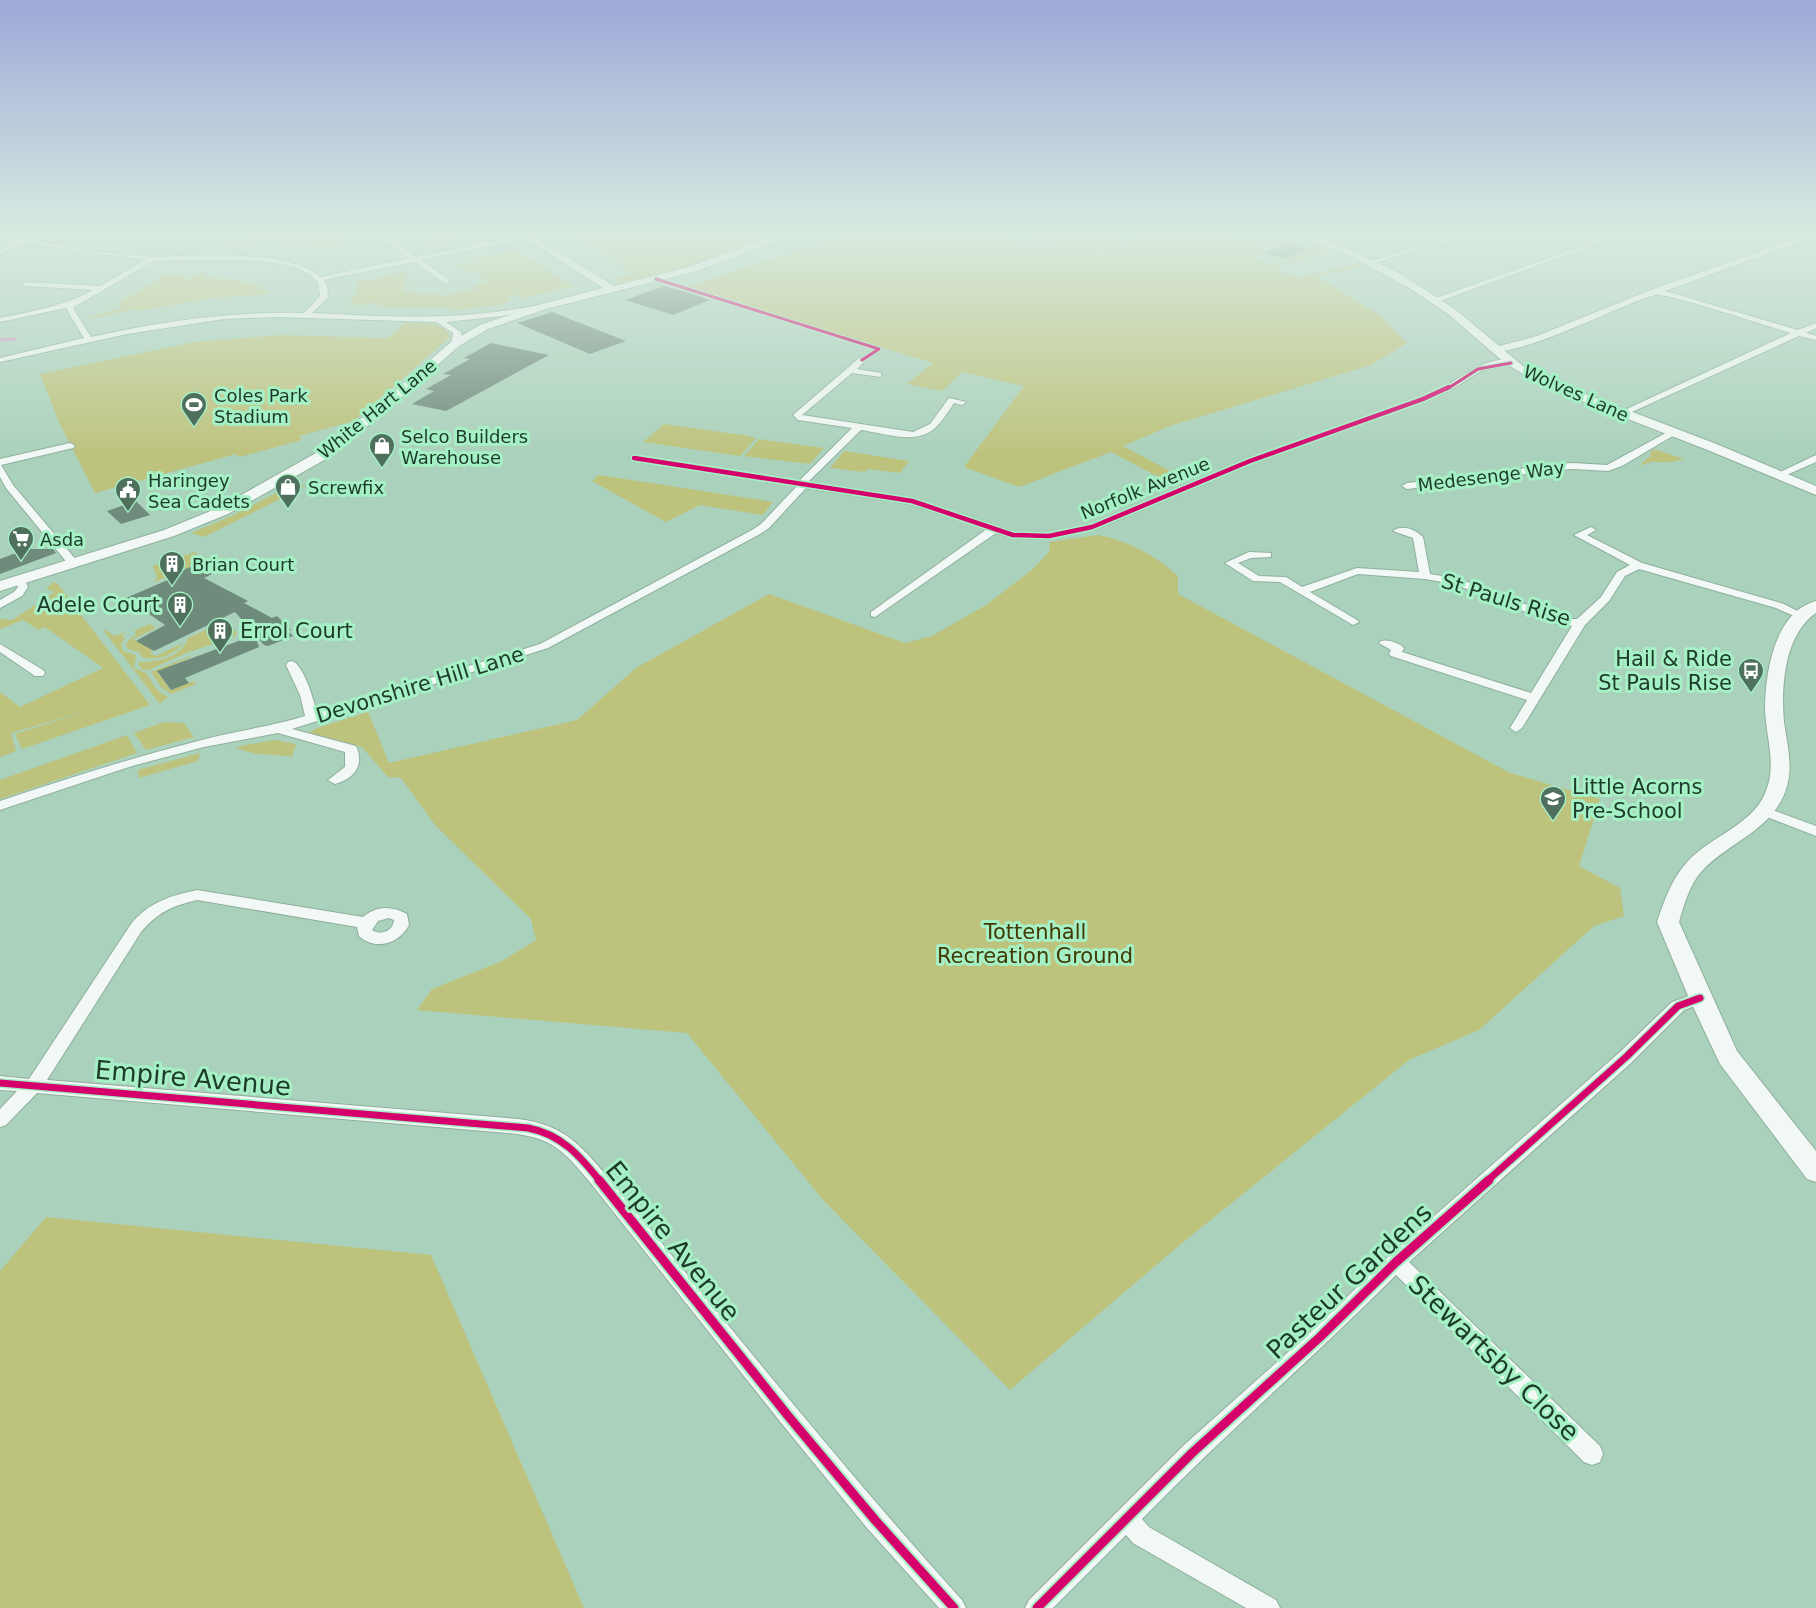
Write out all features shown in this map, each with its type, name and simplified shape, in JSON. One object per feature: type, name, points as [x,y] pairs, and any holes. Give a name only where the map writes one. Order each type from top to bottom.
[{"type":"street","points":[[0,320],[66,307]]},
{"type":"street","points":[[72,307],[90,341]]},
{"type":"street","points":[[306,315],[314,307]]},
{"type":"street","points":[[0,360],[207,319],[256,315],[306,315],[437,320],[492,316],[542,307]]},
{"type":"street","name":"White Hart Lane","points":[[0,585],[201,521],[290,475],[321,456],[455,344],[497,321],[542,307]]},
{"type":"street","name":"Wolves Lane","points":[[1445,307],[1511,363],[1560,390],[1673,432],[1816,491]]},
{"type":"street","points":[[1492,349],[1505,348],[1542,336],[1615,307]]},
{"type":"street","points":[[1711,307],[1816,338]]},
{"type":"street","points":[[437,320],[457,332],[458,337],[455,344]]},
{"type":"street","points":[[1620,414],[1816,326]]},
{"type":"street","points":[[862,360],[797,415],[801,419],[921,435],[930,428],[952,400],[962,402]]},
{"type":"street","name":"Norfolk Avenue","points":[[634,458],[912,501],[1013,534],[1038,537],[1060,535],[1092,527],[1250,461],[1431,396],[1478,369],[1511,363]]},
{"type":"street","points":[[850,370],[878,375]]},
{"type":"street","name":"Devonshire Hill Lane","points":[[0,806],[146,757],[278,729],[552,643],[765,526],[803,483],[858,428]]},
{"type":"street","name":"Medesenge Way","points":[[1407,486],[1514,474],[1532,469],[1573,466],[1608,468],[1619,464],[1673,432]]},
{"type":"street","points":[[0,462],[70,446]]},
{"type":"street","points":[[1779,475],[1816,458]]},
{"type":"street","points":[[0,467],[9,486],[73,563]]},
{"type":"street","points":[[875,614],[994,529]]},
{"type":"street","points":[[1591,530],[1579,535],[1638,565],[1772,604],[1809,611]]},
{"type":"street","points":[[1398,531],[1407,531],[1418,537],[1425,576]]},
{"type":"street","points":[[1267,555],[1249,555],[1230,563],[1257,579],[1282,579],[1353,622]]},
{"type":"street","name":"St Pauls Rise","points":[[1301,591],[1357,571],[1425,576],[1456,581],[1562,622],[1580,623],[1605,599],[1621,574],[1638,565]]},
{"type":"street","points":[[0,605],[18,594],[23,587],[20,580]]},
{"type":"street","points":[[1809,611],[1791,629],[1775,680],[1774,718],[1780,762],[1777,786],[1764,811],[1732,840],[1696,865],[1678,893],[1668,922],[1700,999],[1728,1057],[1816,1171]]},
{"type":"street","points":[[1516,728],[1580,623]]},
{"type":"street","points":[[1385,643],[1398,648],[1395,654],[1533,698]]},
{"type":"street","points":[[0,646],[39,673]]},
{"type":"street","points":[[292,665],[306,695],[312,719]]},
{"type":"street","points":[[278,729],[351,749],[354,767],[347,775],[335,780]]},
{"type":"street","points":[[1764,811],[1816,831]]},
{"type":"street","points":[[0,1120],[35,1084],[136,928],[146,916],[168,902],[197,896],[366,923]]},
{"type":"street","name":"Pasteur Gardens","points":[[1037,1608],[1192,1453],[1320,1337],[1395,1262],[1626,1057],[1678,1006],[1700,999]]},
{"type":"street","name":"Empire Avenue","points":[[0,1083],[35,1084],[524,1128],[549,1133],[578,1155],[608,1190],[789,1417],[875,1520],[954,1608]]},
{"type":"street","name":"Stewartsby Close","points":[[1395,1262],[1592,1454]]},
{"type":"street","points":[[1126,1518],[1141,1535],[1268,1608]]},
{"type":"green space","points":[[120,307],[161,307],[86,318]]},
{"type":"green space","points":[[451,307],[480,307],[455,310],[449,310]]},
{"type":"green space","points":[[747,307],[1366,307],[1380,316],[1407,343],[1371,365],[1170,426],[1123,446],[1181,477],[1168,482],[1111,452],[1019,487],[964,467],[1024,386],[962,372],[942,391],[907,384],[933,363]]},
{"type":"green space","points":[[405,323],[437,325],[443,328],[450,337],[354,421],[299,436],[302,440],[239,457],[236,454],[95,493],[58,420],[40,374],[194,342],[280,335],[388,338]]},
{"type":"green space","points":[[664,424],[756,438],[740,456],[643,442]]},
{"type":"green space","points":[[759,439],[824,448],[810,464],[744,456]]},
{"type":"green space","points":[[1654,449],[1684,459],[1672,462],[1651,462],[1638,466],[1651,456],[1650,452]]},
{"type":"green space","points":[[844,451],[909,461],[900,473],[830,468]]},
{"type":"green space","points":[[599,475],[773,502],[763,515],[700,505],[666,522],[592,481]]},
{"type":"green space","points":[[299,485],[306,486],[204,537],[191,533],[234,515],[278,492]]},
{"type":"green space","name":"Tottenhall Recreation Ground","points":[[1098,535],[1119,540],[1161,562],[1178,576],[1178,594],[1510,773],[1600,799],[1579,866],[1620,888],[1624,916],[1594,926],[1479,1030],[1409,1060],[1182,1243],[1010,1390],[824,1201],[687,1033],[417,1010],[432,989],[502,961],[536,940],[531,919],[435,825],[401,778],[388,777],[362,747],[309,733],[317,728],[368,712],[389,763],[577,720],[636,668],[769,594],[905,643],[932,636],[986,605],[1033,569],[1049,552],[1050,542]]},
{"type":"green space","points":[[195,552],[203,561],[155,582],[157,577],[153,566]]},
{"type":"green space","points":[[53,582],[57,583],[150,705],[22,749],[15,734],[94,709],[11,733],[16,751],[0,757],[0,692],[20,707],[103,668],[45,627],[39,630],[23,620],[0,629],[0,619],[12,620],[55,592],[46,589]]},
{"type":"green space","points":[[150,624],[156,628],[133,639],[153,650],[150,653],[156,656],[183,643],[170,654],[153,659],[142,657],[139,652],[128,649],[127,643],[136,635],[134,631]]},
{"type":"green space","points":[[222,626],[235,630],[237,635],[184,654],[149,670],[143,670],[139,666],[139,662],[154,661],[175,654],[188,638],[212,627]]},
{"type":"green space","points":[[104,631],[114,636],[126,632],[122,636],[125,638],[121,645],[123,651],[136,655],[134,668],[146,673],[158,691],[168,697],[160,704]]},
{"type":"green space","points":[[190,656],[157,672],[171,690],[194,681],[196,684],[171,694],[161,687],[151,672]]},
{"type":"green space","points":[[164,722],[184,723],[194,737],[146,750],[134,733]]},
{"type":"green space","points":[[127,735],[137,753],[0,799],[0,780]]},
{"type":"green space","points":[[274,740],[296,744],[292,757],[256,754],[236,747]]},
{"type":"green space","points":[[200,753],[198,761],[139,778],[138,770]]},
{"type":"green space","points":[[46,1217],[431,1255],[584,1608],[0,1608],[0,1271]]},
{"type":"building","points":[[648,307],[693,307],[673,315]]},
{"type":"building","points":[[552,312],[626,341],[590,354],[517,323]]},
{"type":"building","points":[[491,343],[549,355],[446,411],[412,404],[434,391],[426,389],[451,375],[443,374],[470,359],[464,358]]},
{"type":"building","name":"Haringey Sea Cadets","points":[[136,501],[150,515],[121,524],[107,511]]},
{"type":"building","name":"Asda","points":[[27,549],[53,549],[56,553],[0,574],[0,559]]},
{"type":"building","points":[[195,565],[212,574],[204,578],[248,601],[244,603],[272,618],[277,616],[291,630],[288,631],[293,636],[268,646],[264,645],[235,612],[154,651],[136,641],[165,625],[126,598],[177,576],[174,574]]},
{"type":"building","name":"Errol Court","points":[[255,635],[259,647],[185,678],[189,683],[171,690],[157,671]]},
{"type":"waterway","points":[[0,340],[15,339]]},
{"type":"cycle path","points":[[745,307],[879,349],[862,360]]},
{"type":"cycle path","points":[[634,458],[912,501],[1013,535],[1049,536],[1092,527],[1250,461],[1423,399],[1446,389],[1478,369],[1511,363]]},
{"type":"cycle path","points":[[1037,1608],[1192,1453],[1320,1337],[1396,1262],[1626,1057],[1678,1006],[1700,998]]},
{"type":"cycle path","points":[[0,1083],[518,1126],[538,1129],[555,1136],[580,1158],[608,1190],[789,1417],[875,1520],[954,1608]]},
{"type":"place","name":"Coles Park Stadium","points":[[194,428]]},
{"type":"place","name":"Selco Builders Warehouse","points":[[382,469]]},
{"type":"place","name":"Screwfix","points":[[288,510]]},
{"type":"place","name":"Haringey Sea Cadets","points":[[128,513]]},
{"type":"place","name":"Asda","points":[[21,562]]},
{"type":"place","name":"Brian Court","points":[[172,587]]},
{"type":"place","name":"Adele Court","points":[[180,628]]},
{"type":"place","name":"Errol Court","points":[[220,654]]},
{"type":"place","name":"Hail & Ride St Pauls Rise","points":[[1751,694]]},
{"type":"place","name":"Little Acorns Pre-School","points":[[1553,822]]}]
